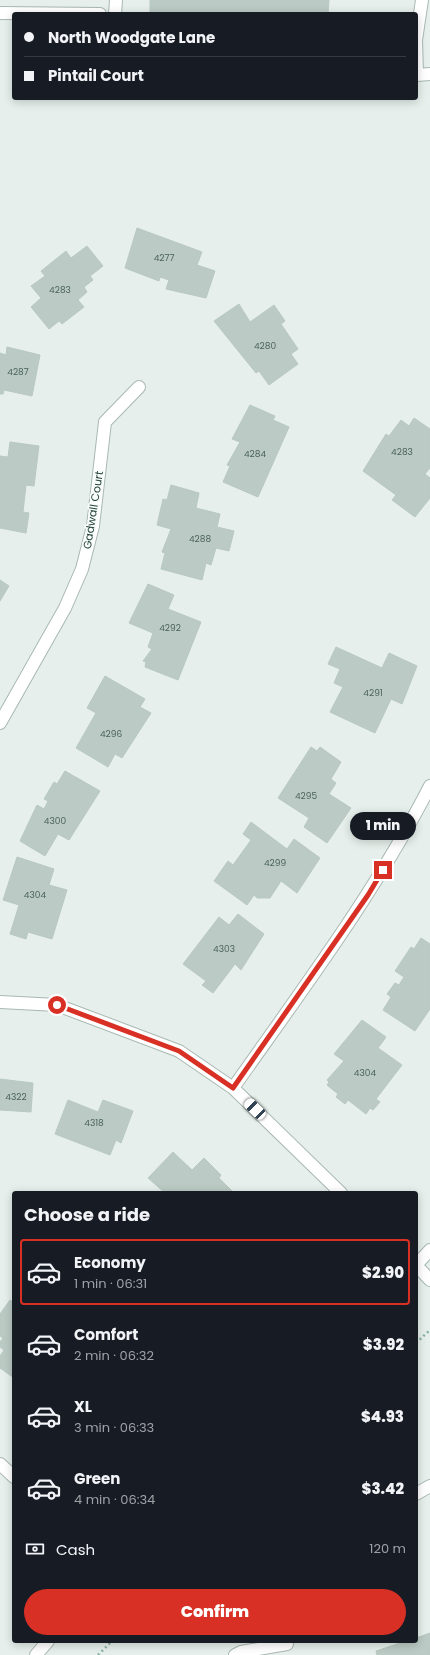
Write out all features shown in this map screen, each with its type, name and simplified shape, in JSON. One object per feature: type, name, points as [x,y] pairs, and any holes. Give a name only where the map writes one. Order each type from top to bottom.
[{"type":"street","points":[[115,12],[116,0]]},
{"type":"street","points":[[418,27],[422,0]]},
{"type":"street","points":[[0,13],[12,13]]},
{"type":"street","points":[[418,75],[430,74]]},
{"type":"street","name":"Gadwall Court","points":[[0,723],[4,708],[65,608],[82,569],[93,526],[105,422],[139,387]]},
{"type":"street","points":[[233,1088],[368,895],[413,820],[430,786]]},
{"type":"street","points":[[0,1002],[57,1005],[179,1051],[233,1088],[339,1191]]},
{"type":"street","points":[[418,1263],[430,1250]]},
{"type":"street","points":[[418,1267],[430,1280]]},
{"type":"street","points":[[0,1464],[12,1475]]},
{"type":"street","points":[[418,1493],[430,1486]]},
{"type":"street","points":[[36,1655],[46,1643]]},
{"type":"street","points":[[235,1655],[241,1652],[288,1647]]},
{"type":"path","points":[[418,1341],[430,1330]]},
{"type":"path","points":[[427,1332],[430,1335]]},
{"type":"path","points":[[98,1655],[110,1643]]},
{"type":"building","points":[[150,0],[329,0],[328,12],[150,12]]},
{"type":"building","points":[[137,228],[202,252],[197,265],[215,271],[206,298],[166,289],[169,280],[160,277],[159,281],[125,268]]},
{"type":"building","points":[[87,246],[103,266],[90,276],[93,280],[84,287],[87,292],[78,300],[84,307],[62,324],[59,321],[49,329],[31,307],[41,298],[31,286],[45,276],[41,271],[66,251],[71,258]]},
{"type":"building","points":[[239,304],[250,322],[274,305],[285,321],[281,324],[298,349],[291,354],[298,364],[269,385],[259,371],[256,373],[214,321]]},
{"type":"building","points":[[7,347],[40,355],[32,396],[4,390],[3,394],[0,394],[0,353],[6,355]]},
{"type":"building","points":[[250,405],[275,416],[273,420],[289,427],[258,497],[223,482],[230,466],[227,465],[240,442],[232,439]]},
{"type":"building","points":[[414,418],[430,429],[430,468],[425,474],[430,478],[430,498],[415,517],[392,500],[396,495],[363,471],[386,434],[389,436],[401,420],[409,426]]},
{"type":"building","points":[[10,442],[39,446],[34,486],[26,485],[23,512],[29,513],[26,533],[0,528],[0,456],[8,457]]},
{"type":"building","points":[[171,485],[199,493],[196,508],[220,514],[217,527],[234,531],[229,551],[216,548],[211,565],[206,563],[202,580],[161,569],[165,553],[162,552],[171,529],[157,525],[163,499],[167,500]]},
{"type":"building","points":[[0,580],[9,586],[0,601]]},
{"type":"building","points":[[148,584],[174,595],[168,609],[201,622],[178,680],[145,667],[146,662],[143,661],[152,649],[148,647],[153,633],[129,623]]},
{"type":"building","points":[[336,647],[382,668],[389,653],[417,666],[402,704],[391,699],[375,733],[330,712],[343,687],[334,683],[340,669],[328,664]]},
{"type":"building","points":[[105,676],[145,699],[140,707],[151,713],[122,758],[115,754],[108,767],[76,748],[96,713],[87,708]]},
{"type":"building","points":[[311,747],[317,751],[320,747],[341,762],[331,779],[336,783],[329,794],[351,808],[327,843],[304,827],[309,818],[278,798]]},
{"type":"building","points":[[65,771],[100,791],[69,840],[58,834],[45,856],[20,841],[37,805],[44,809],[48,801],[44,799],[54,782],[57,784]]},
{"type":"building","points":[[251,822],[287,849],[294,839],[320,858],[297,893],[281,881],[270,898],[257,898],[254,895],[247,905],[214,881],[228,861],[233,865],[251,840],[243,834]]},
{"type":"building","points":[[17,857],[54,869],[49,885],[67,890],[52,939],[28,932],[26,939],[10,934],[19,905],[3,900]]},
{"type":"building","points":[[238,914],[264,934],[241,970],[235,964],[213,993],[202,985],[206,981],[183,964],[219,917],[229,925]]},
{"type":"building","points":[[421,938],[430,944],[430,1009],[415,1031],[383,1010],[391,997],[387,994],[395,983],[399,985],[404,977],[395,971],[411,947],[414,949]]},
{"type":"building","points":[[362,1020],[386,1037],[378,1048],[402,1065],[376,1099],[380,1102],[373,1110],[370,1108],[366,1114],[348,1100],[345,1104],[336,1097],[338,1094],[327,1085],[329,1082],[327,1080],[344,1061],[334,1054]]},
{"type":"building","points":[[0,1079],[33,1083],[31,1112],[0,1110]]},
{"type":"building","points":[[68,1100],[98,1112],[103,1100],[133,1111],[121,1143],[116,1140],[110,1155],[55,1134]]},
{"type":"building","points":[[173,1152],[192,1170],[204,1158],[221,1175],[219,1178],[232,1191],[163,1191],[148,1178]]},
{"type":"building","points":[[10,1300],[12,1302],[12,1377],[0,1368],[0,1356],[4,1350],[0,1347],[0,1342],[3,1338],[0,1336],[0,1314]]},
{"type":"building","points":[[430,1633],[430,1655],[377,1655],[376,1651],[400,1643],[418,1643],[418,1637]]},
{"type":"route","points":[[57,1005],[179,1051],[233,1088],[318,968],[368,895],[383,870]]}]
